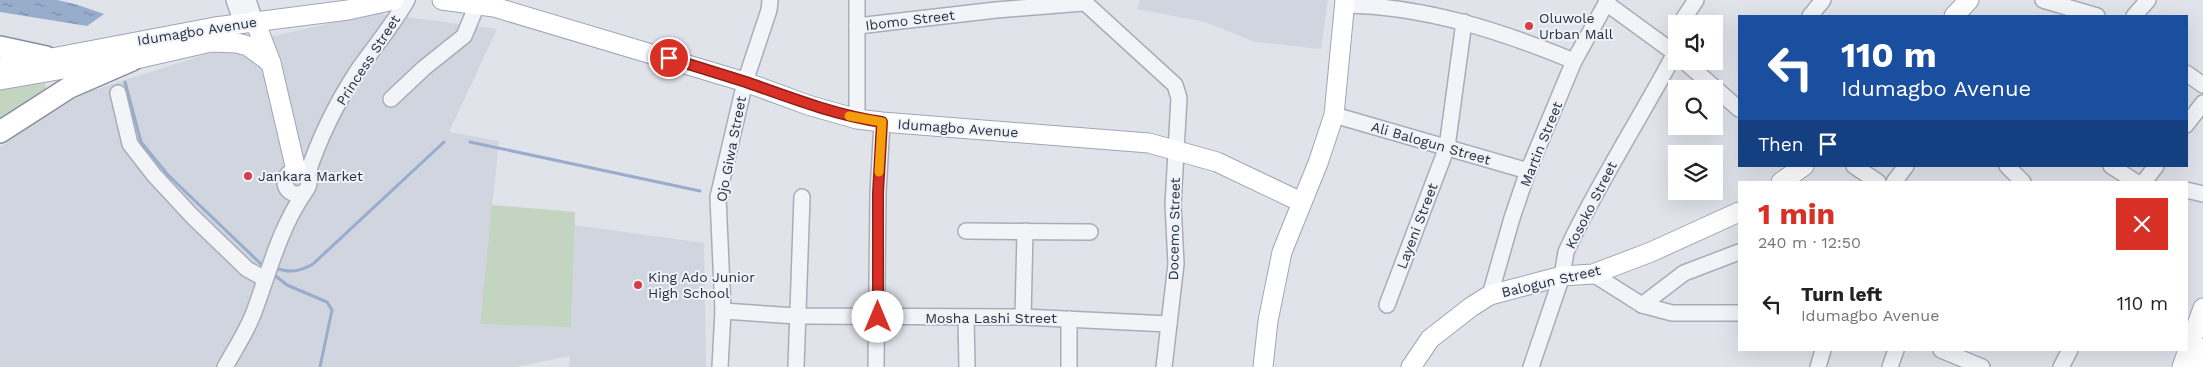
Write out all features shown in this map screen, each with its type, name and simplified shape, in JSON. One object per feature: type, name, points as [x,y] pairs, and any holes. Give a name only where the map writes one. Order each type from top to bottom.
[{"type":"highway","points":[[0,132],[70,87],[132,60]]},
{"type":"highway","points":[[2,65],[55,63]]},
{"type":"highway","points":[[2196,367],[2203,349]]},
{"type":"main road","name":"Idumagbo Avenue","points":[[55,63],[248,23],[347,5],[394,0]]},
{"type":"main road","name":"Idumagbo Avenue","points":[[442,0],[489,4],[745,82],[808,105],[857,118],[882,122],[1150,143],[1217,162],[1301,202]]},
{"type":"main road","points":[[1955,15],[1969,0]]},
{"type":"main road","points":[[1263,367],[1268,321],[1282,252],[1318,163],[1334,115],[1345,2]]},
{"type":"main road","points":[[248,23],[271,63],[302,172]]},
{"type":"main road","name":"Idumagbo Avenue","points":[[2,65],[132,60],[211,42],[227,42],[248,46],[271,63]]},
{"type":"main road","points":[[1783,181],[1803,167]]},
{"type":"main road","name":"Balogun Street","points":[[1411,367],[1430,339],[1471,307],[1490,295],[1562,276],[1593,274],[1651,252],[1738,212]]},
{"type":"main road","points":[[2188,350],[2203,308]]},
{"type":"main road","points":[[2182,367],[2188,351]]},
{"type":"street","points":[[234,0],[248,23]]},
{"type":"street","points":[[248,0],[248,23]]},
{"type":"street","name":"Princess Street","points":[[302,172],[358,71],[407,0]]},
{"type":"street","name":"Ojo Giwa Street","points":[[720,367],[723,311],[718,197],[745,82],[769,10],[770,0]]},
{"type":"street","points":[[857,0],[857,118]]},
{"type":"street","points":[[1686,15],[1696,0]]},
{"type":"street","points":[[1811,15],[1823,0]]},
{"type":"street","points":[[2043,0],[2094,15]]},
{"type":"street","points":[[2135,15],[2148,0]]},
{"type":"street","name":"Ibomo Street","points":[[857,26],[1083,1]]},
{"type":"street","name":"Docemo Street","points":[[1083,1],[1175,84],[1179,98],[1172,205],[1176,264],[1164,367]]},
{"type":"street","points":[[1607,1],[1668,48]]},
{"type":"street","name":"Martin Street","points":[[1490,295],[1512,218],[1528,171],[1574,61],[1607,1]]},
{"type":"street","points":[[1345,2],[1375,5],[1464,22],[1532,44],[1574,61]]},
{"type":"street","points":[[392,99],[424,68],[464,36],[489,4]]},
{"type":"street","name":"Layeni Street","points":[[1387,305],[1447,147],[1464,22]]},
{"type":"street","name":"Kosoko Street","points":[[1536,365],[1562,276],[1566,252],[1625,138],[1648,104],[1668,66]]},
{"type":"street","points":[[1695,70],[1738,107]]},
{"type":"street","points":[[2188,74],[2203,85]]},
{"type":"street","points":[[118,93],[130,144],[154,175],[192,216],[247,269],[265,278]]},
{"type":"street","points":[[2188,123],[2203,103]]},
{"type":"street","name":"Ali Balogun Street","points":[[1334,115],[1528,171]]},
{"type":"street","points":[[876,367],[878,193],[882,122]]},
{"type":"street","points":[[1856,167],[1876,181]]},
{"type":"street","points":[[1895,181],[1905,167]]},
{"type":"street","points":[[2008,167],[2022,181]]},
{"type":"street","points":[[2113,167],[2144,181]]},
{"type":"street","points":[[2147,181],[2155,167]]},
{"type":"street","points":[[225,367],[254,314],[265,278],[292,211],[305,192],[309,181],[302,172],[287,175],[285,185],[288,190],[292,211]]},
{"type":"street","points":[[288,190],[293,194],[305,192]]},
{"type":"street","points":[[2188,190],[2203,194]]},
{"type":"street","points":[[796,367],[796,316],[802,197]]},
{"type":"street","points":[[966,231],[1090,232]]},
{"type":"street","points":[[1023,317],[1024,231]]},
{"type":"street","points":[[1642,305],[1684,273],[1738,252]]},
{"type":"street","points":[[1593,274],[1642,305],[1672,313],[1738,314]]},
{"type":"street","name":"Mosha Lashi Street","points":[[723,311],[796,316],[1070,318],[1169,324]]},
{"type":"street","points":[[966,318],[966,367]]},
{"type":"street","points":[[1069,367],[1070,318]]},
{"type":"street","points":[[1818,367],[1823,351]]},
{"type":"street","points":[[1890,367],[1896,351]]},
{"type":"street","points":[[1942,351],[1982,367]]},
{"type":"street","points":[[2061,367],[2069,351]]},
{"type":"shaded area","points":[[1140,0],[1328,0],[1321,49],[1255,42],[1205,22],[1137,9]]},
{"type":"shaded area","name":"Jankara Market","points":[[376,13],[497,29],[449,132],[499,141],[480,324],[571,326],[574,225],[704,243],[706,367],[569,367],[570,356],[515,367],[0,367],[0,147],[28,126],[87,92],[242,43]]},
{"type":"green space","points":[[45,83],[46,88],[0,119],[0,90]]},
{"type":"green space","points":[[492,205],[575,212],[571,327],[480,324]]},
{"type":"water","points":[[0,0],[57,0],[104,14],[87,26],[0,12]]},
{"type":"waterway","points":[[125,82],[141,142],[168,175],[261,264],[267,266]]},
{"type":"waterway","points":[[275,268],[294,271],[313,264],[444,142]]},
{"type":"waterway","points":[[470,142],[700,191]]},
{"type":"waterway","points":[[273,274],[287,285],[327,302],[332,310],[320,367]]},
{"type":"slow traffic","points":[[849,116],[882,122],[879,172]]},
{"type":"place","name":"Oluwole Urban Mall","points":[[1529,26]]},
{"type":"place","name":"Jankara Market","points":[[248,176]]},
{"type":"place","name":"King Ado Junior High School","points":[[638,285]]},
{"type":"route","points":[[669,58],[745,82],[808,105],[857,118],[882,122],[878,193],[878,317]]}]
